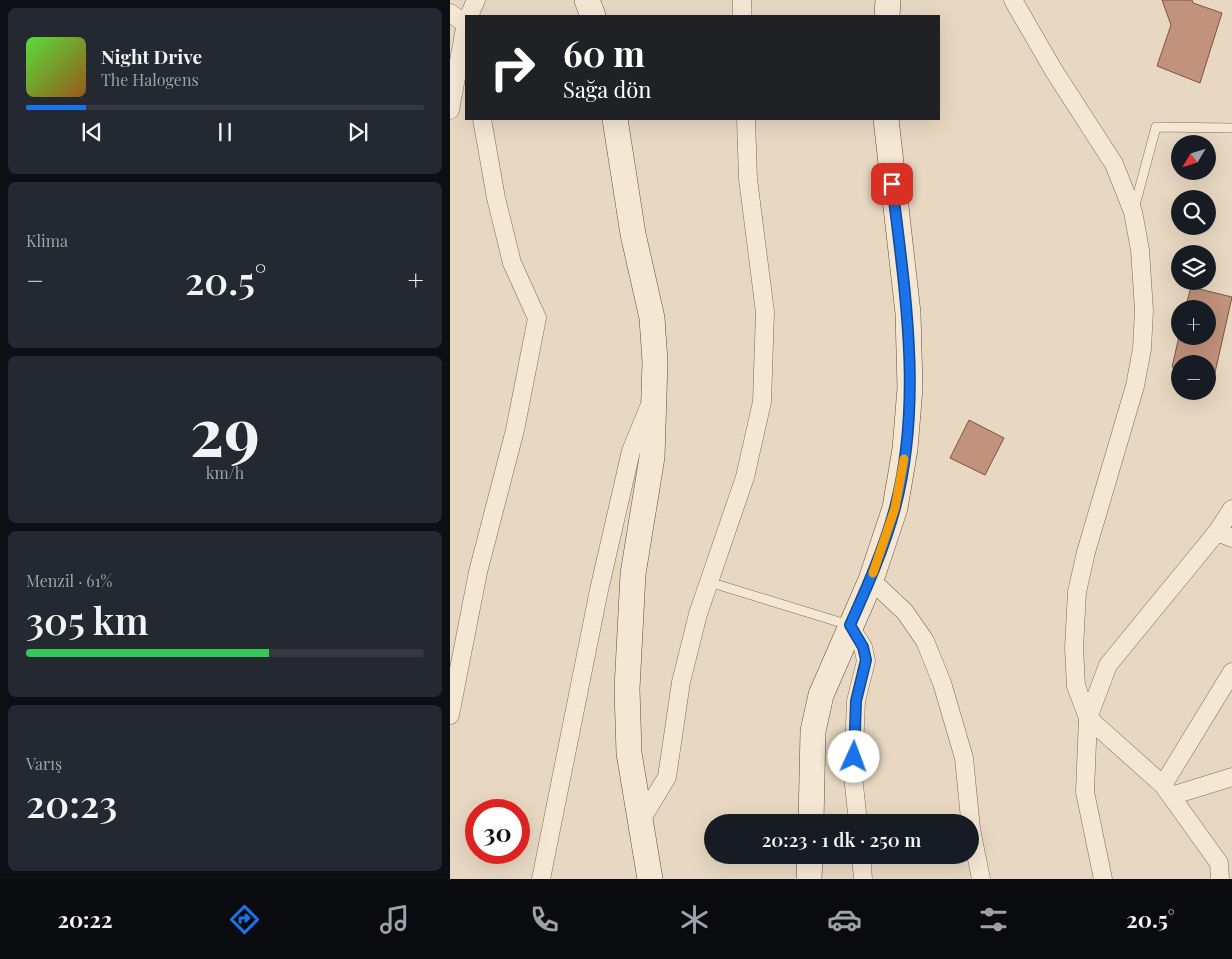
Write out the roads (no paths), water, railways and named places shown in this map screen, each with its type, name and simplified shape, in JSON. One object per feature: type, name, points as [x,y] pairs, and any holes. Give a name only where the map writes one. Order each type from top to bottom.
[{"type":"street","points":[[469,15],[476,0]]},
{"type":"street","points":[[587,0],[593,15]]},
{"type":"street","points":[[742,0],[742,15]]},
{"type":"street","points":[[1014,0],[1054,71],[1114,164],[1133,212],[1140,250],[1144,310],[1142,349],[1135,386],[1086,552],[1078,592],[1074,648],[1076,686],[1088,718],[1167,791],[1219,862],[1220,879]]},
{"type":"street","points":[[450,13],[465,22]]},
{"type":"street","points":[[450,110],[465,28]]},
{"type":"street","points":[[450,715],[478,572],[515,430],[537,318],[512,263],[496,198],[482,120]]},
{"type":"street","points":[[615,120],[633,234],[652,318],[656,390],[652,458],[633,574],[627,689],[629,753],[650,879]]},
{"type":"street","points":[[641,820],[667,777],[681,682],[698,614],[745,478],[762,402],[765,312],[748,179],[746,120]]},
{"type":"street","points":[[811,814],[815,722],[821,695],[871,580],[895,508],[905,449],[910,388],[908,313],[886,120]]},
{"type":"street","points":[[541,879],[599,590],[631,451],[656,390]]},
{"type":"street","points":[[1103,879],[1085,792],[1088,718],[1108,665],[1224,535],[1232,509]]},
{"type":"street","points":[[871,580],[905,612],[925,641],[942,683],[964,758],[972,828],[982,879]]},
{"type":"street","points":[[850,625],[863,647],[866,660],[856,701],[854,776],[857,814]]},
{"type":"street","points":[[1167,791],[1232,672]]},
{"type":"street","points":[[1167,791],[1232,777]]},
{"type":"street","points":[[809,879],[810,864]]},
{"type":"street","points":[[862,864],[863,879]]},
{"type":"lane","points":[[1133,212],[1156,127],[1232,128]]},
{"type":"lane","points":[[709,582],[850,625]]}]
